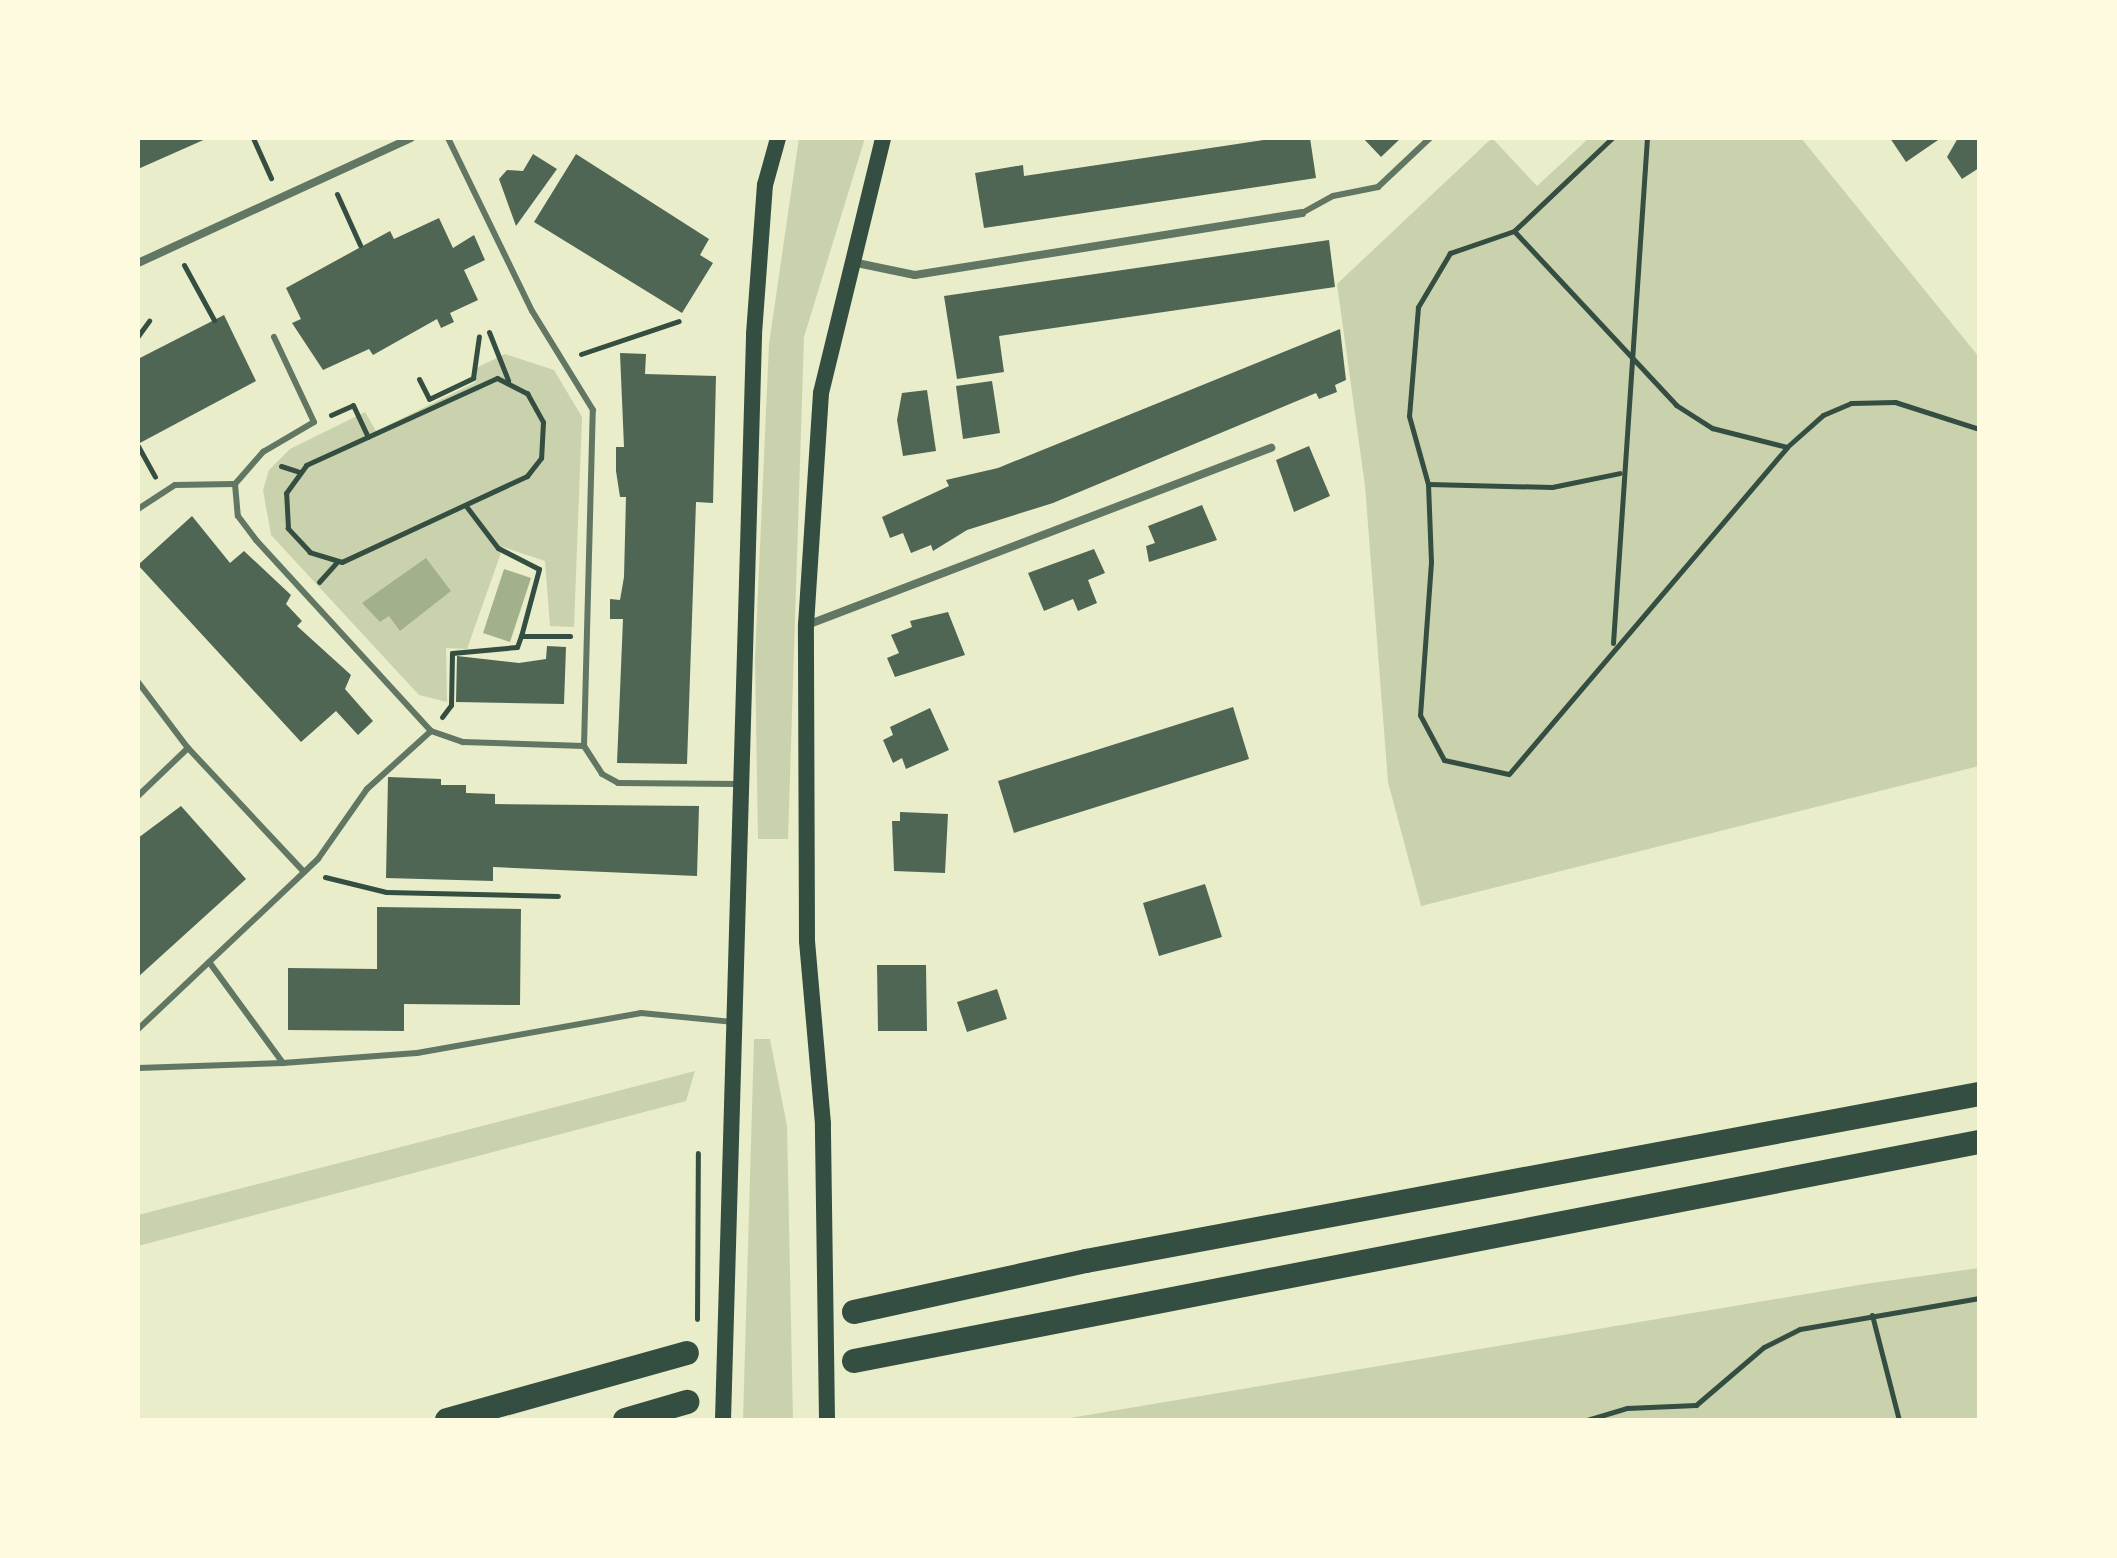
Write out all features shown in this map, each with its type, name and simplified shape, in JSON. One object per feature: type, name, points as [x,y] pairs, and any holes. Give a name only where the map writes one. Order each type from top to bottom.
[{"type":"highway","points":[[854,1312],[1086,1261],[1979,1094]]},
{"type":"highway","points":[[854,1361],[1979,1142]]},
{"type":"highway","points":[[447,1420],[687,1353]]},
{"type":"highway","points":[[625,1420],[687,1402]]},
{"type":"main road","points":[[723,1420],[754,334],[765,185],[778,138]]},
{"type":"main road","points":[[827,1419],[823,1124],[807,941],[806,625],[821,393],[847,261],[883,138]]},
{"type":"street","points":[[138,262],[411,138]]},
{"type":"street","points":[[847,261],[915,275],[1302,213]]},
{"type":"street","points":[[806,625],[1271,448]]},
{"type":"lane","points":[[448,138],[532,311],[567,363],[593,410],[584,746],[602,774],[618,783],[742,783]]},
{"type":"lane","points":[[1302,213],[1333,196],[1378,187],[1430,138]]},
{"type":"lane","points":[[274,337],[314,422],[263,452],[235,484],[238,516],[256,540],[431,731],[463,742],[584,746]]},
{"type":"lane","points":[[138,509],[175,485],[235,484]]},
{"type":"lane","points":[[138,682],[188,748],[304,872]]},
{"type":"lane","points":[[138,1029],[304,872],[367,789],[431,731]]},
{"type":"lane","points":[[138,796],[188,748]]},
{"type":"lane","points":[[209,962],[283,1063]]},
{"type":"lane","points":[[138,1068],[283,1063],[417,1053],[641,1013],[736,1022]]},
{"type":"path","points":[[253,138],[279,198]]},
{"type":"path","points":[[1612,138],[1514,231],[1450,253],[1418,307],[1409,416],[1428,484],[1431,562],[1420,715],[1444,760],[1509,774],[1613,643],[1787,447],[1823,415],[1851,403],[1895,402],[1979,429]]},
{"type":"path","points":[[1613,643],[1620,473],[1647,138]]},
{"type":"path","points":[[346,215],[360,245]]},
{"type":"path","points":[[1514,231],[1631,349],[1676,405],[1712,428],[1787,447]]},
{"type":"path","points":[[175,246],[214,320]]},
{"type":"path","points":[[138,336],[149,321]]},
{"type":"path","points":[[567,363],[679,321]]},
{"type":"path","points":[[489,332],[508,380],[538,409],[541,458],[527,476],[342,562],[310,552],[284,517],[291,483],[306,465],[497,378],[508,380]]},
{"type":"path","points":[[419,379],[429,399],[473,378],[479,336]]},
{"type":"path","points":[[314,422],[353,405],[368,437]]},
{"type":"path","points":[[138,446],[147,459]]},
{"type":"path","points":[[1428,484],[1552,487],[1620,473]]},
{"type":"path","points":[[431,731],[451,705],[452,653],[517,647],[539,569],[498,548],[466,506]]},
{"type":"path","points":[[521,636],[587,636]]},
{"type":"path","points":[[304,872],[386,892],[558,896]]},
{"type":"path","points":[[697,1326],[698,1153]]},
{"type":"path","points":[[1587,1420],[1627,1408],[1685,1409],[1783,1336],[1872,1315],[1979,1298]]},
{"type":"path","points":[[1872,1315],[1899,1420]]},
{"type":"shaded area","points":[[799,138],[865,138],[804,337],[788,839],[758,839],[755,659],[769,344]]},
{"type":"shaded area","points":[[1492,138],[1537,186],[1589,138],[1801,138],[1979,357],[1979,766],[1421,906],[1388,782],[1365,486],[1337,284]]},
{"type":"shaded area","points":[[505,354],[554,370],[582,417],[574,627],[550,626],[545,561],[503,547],[467,649],[446,648],[447,702],[419,695],[271,535],[263,490],[269,470],[290,449],[365,412],[376,431],[476,382],[472,370]]},
{"type":"shaded area","points":[[426,558],[451,591],[400,631],[389,616],[380,622],[362,603]]},
{"type":"shaded area","points":[[504,569],[531,578],[510,642],[483,633]]},
{"type":"shaded area","points":[[754,1039],[770,1039],[787,1126],[793,1420],[743,1420]]},
{"type":"shaded area","points":[[695,1071],[686,1101],[138,1246],[138,1215]]},
{"type":"shaded area","points":[[1979,1268],[1979,1420],[1058,1420],[1865,1284]]},
{"type":"building","points":[[138,138],[208,138],[138,169]]},
{"type":"building","points":[[1277,138],[1310,138],[1316,178],[984,228],[975,173],[1023,165],[1024,176]]},
{"type":"building","points":[[1363,138],[1401,138],[1381,157]]},
{"type":"building","points":[[1890,138],[1941,138],[1906,162]]},
{"type":"building","points":[[1958,138],[1979,138],[1979,168],[1962,179],[1947,157]]},
{"type":"building","points":[[533,154],[557,169],[516,226],[499,179],[507,170],[523,171]]},
{"type":"building","points":[[576,154],[709,239],[700,255],[713,263],[682,313],[534,222]]},
{"type":"building","points":[[439,218],[453,248],[474,235],[485,260],[464,270],[478,300],[450,313],[454,322],[441,328],[437,319],[373,355],[369,349],[323,370],[292,323],[301,319],[286,288],[390,231],[394,239]]},
{"type":"building","points":[[1329,240],[1335,287],[999,336],[1004,372],[957,379],[944,296]]},
{"type":"building","points":[[224,315],[256,381],[138,444],[138,359]]},
{"type":"building","points":[[1340,329],[1346,380],[1335,385],[1337,392],[1319,399],[1316,393],[1053,503],[967,530],[933,551],[931,545],[911,553],[903,533],[890,538],[882,517],[949,486],[946,480],[998,468]]},
{"type":"building","points":[[620,353],[646,354],[645,374],[716,376],[713,503],[696,502],[687,764],[617,763],[623,619],[610,619],[610,599],[620,600],[624,577],[626,497],[620,497],[616,471],[616,447],[624,447]]},
{"type":"building","points":[[992,381],[1000,433],[963,439],[956,386]]},
{"type":"building","points":[[927,390],[936,451],[903,456],[897,420],[902,393]]},
{"type":"building","points":[[1309,446],[1330,496],[1294,512],[1276,460]]},
{"type":"building","points":[[1202,505],[1217,540],[1149,562],[1146,546],[1155,543],[1148,526]]},
{"type":"building","points":[[192,516],[230,563],[244,551],[291,595],[286,604],[302,621],[297,626],[351,675],[345,689],[373,721],[358,735],[336,711],[301,742],[138,565]]},
{"type":"building","points":[[1094,549],[1105,573],[1088,580],[1097,603],[1078,611],[1073,599],[1044,611],[1028,573]]},
{"type":"building","points":[[948,612],[965,655],[895,677],[887,658],[899,653],[891,635],[912,627],[910,621]]},
{"type":"building","points":[[547,646],[566,647],[564,704],[456,702],[457,656],[519,663],[546,659]]},
{"type":"building","points":[[1233,707],[1249,759],[1014,833],[998,781]]},
{"type":"building","points":[[930,708],[949,750],[906,769],[902,758],[893,763],[883,740],[893,735],[890,727]]},
{"type":"building","points":[[388,777],[441,779],[441,785],[466,785],[466,793],[495,794],[495,804],[699,806],[697,876],[493,867],[493,881],[386,878]]},
{"type":"building","points":[[181,806],[246,879],[138,977],[138,838]]},
{"type":"building","points":[[900,812],[948,814],[945,873],[894,871],[892,821],[900,821]]},
{"type":"building","points":[[1205,884],[1222,937],[1159,956],[1143,903]]},
{"type":"building","points":[[377,907],[521,909],[520,1005],[404,1004],[404,1031],[288,1030],[288,968],[377,969]]},
{"type":"building","points":[[877,965],[926,965],[927,1031],[878,1031]]},
{"type":"building","points":[[997,989],[1007,1019],[967,1032],[957,1002]]}]
